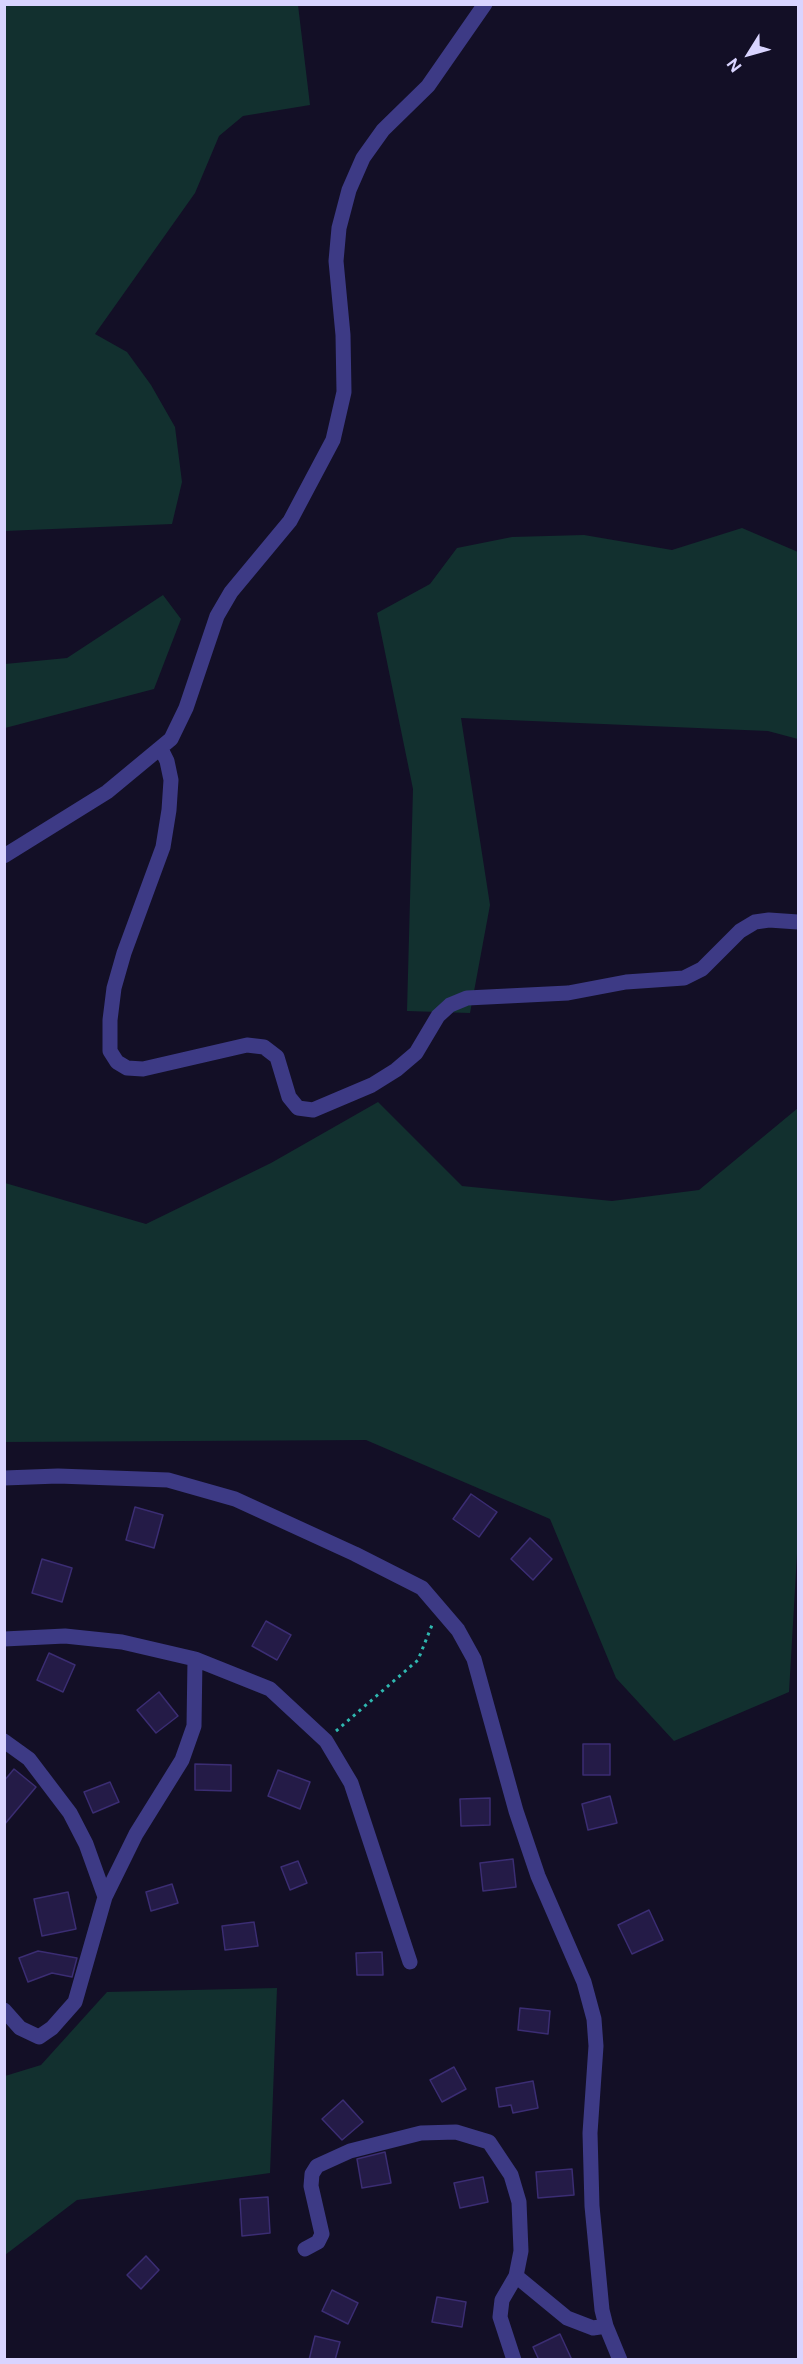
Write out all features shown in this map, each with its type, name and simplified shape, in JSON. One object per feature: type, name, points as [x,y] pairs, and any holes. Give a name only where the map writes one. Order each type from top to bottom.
[{"type":"street","points":[[4,856],[107,792],[161,749],[178,726],[207,640],[231,592],[290,521],[333,441],[344,392],[343,335],[336,261],[339,228],[349,190],[363,158],[383,130],[428,86],[485,4]]},
{"type":"street","points":[[161,749],[167,761],[171,780],[163,847],[124,954],[114,988],[110,1020],[110,1051],[117,1062],[127,1068],[143,1069],[247,1045],[264,1047],[277,1057],[289,1097],[298,1107],[313,1110],[372,1084],[396,1070],[416,1053],[438,1016],[450,1005],[467,998],[568,993],[626,982],[684,978],[702,969],[740,931],[754,922],[769,920],[798,922]]},
{"type":"street","points":[[4,1478],[130,1477],[168,1480],[235,1499],[355,1554],[422,1588],[438,1603],[458,1630],[474,1659],[516,1811],[538,1876],[590,2002],[596,2046],[590,2133],[592,2206],[606,2326],[620,2360]]},
{"type":"street","points":[[4,1639],[65,1636],[122,1642],[195,1659],[270,1689],[326,1741],[351,1783],[410,1962]]},
{"type":"street","points":[[4,2010],[20,2028],[39,2037],[65,2016],[75,2002],[105,1897],[136,1834],[182,1760],[194,1726],[195,1659]]},
{"type":"street","points":[[4,1741],[28,1759],[70,1813],[86,1844],[105,1897]]},
{"type":"street","points":[[304,2249],[318,2242],[322,2234],[310,2186],[312,2174],[317,2166],[350,2151],[422,2133],[456,2132],[489,2142],[511,2175],[519,2202],[522,2239],[516,2276],[502,2300],[500,2316],[514,2360]]},
{"type":"street","points":[[516,2276],[567,2319],[586,2326],[606,2326]]},
{"type":"path","points":[[326,1741],[371,1698],[418,1660],[429,1636],[438,1603]]},
{"type":"green space","points":[[4,5],[298,5],[310,105],[243,116],[219,136],[195,193],[95,334],[127,352],[151,385],[175,427],[182,482],[172,524],[5,531]]},
{"type":"green space","points":[[742,528],[798,552],[798,739],[768,731],[461,718],[490,905],[470,1013],[407,1011],[413,789],[377,613],[430,584],[457,548],[512,537],[584,535],[672,550]]},
{"type":"green space","points":[[163,595],[181,619],[154,689],[5,728],[5,664],[67,658]]},
{"type":"green space","points":[[378,1102],[462,1186],[612,1201],[699,1190],[798,1108],[798,1537],[789,1692],[674,1741],[616,1678],[550,1519],[366,1440],[5,1442],[5,1183],[146,1224],[271,1163]]},
{"type":"green space","points":[[277,1988],[270,2173],[77,2200],[5,2255],[5,2076],[41,2065],[107,1992]]},
{"type":"building","points":[[471,1494],[497,1512],[479,1537],[453,1519]]},
{"type":"building","points":[[135,1507],[163,1515],[154,1548],[126,1540]]},
{"type":"building","points":[[530,1538],[552,1559],[533,1580],[511,1559]]},
{"type":"building","points":[[42,1559],[72,1568],[62,1602],[32,1593]]},
{"type":"building","points":[[266,1621],[291,1635],[277,1660],[252,1646]]},
{"type":"building","points":[[49,1653],[75,1665],[63,1692],[37,1680]]},
{"type":"building","points":[[159,1692],[178,1716],[156,1733],[137,1710]]},
{"type":"building","points":[[583,1744],[610,1744],[610,1775],[583,1775]]},
{"type":"building","points":[[195,1764],[231,1765],[231,1791],[195,1790]]},
{"type":"building","points":[[14,1769],[36,1787],[4,1825],[4,1781]]},
{"type":"building","points":[[278,1770],[310,1782],[300,1809],[268,1796]]},
{"type":"building","points":[[110,1782],[119,1802],[93,1813],[84,1792]]},
{"type":"building","points":[[610,1796],[617,1823],[588,1830],[582,1804]]},
{"type":"building","points":[[490,1798],[490,1825],[461,1826],[460,1799]]},
{"type":"building","points":[[513,1859],[516,1887],[483,1891],[480,1863]]},
{"type":"building","points":[[298,1861],[307,1883],[290,1890],[281,1867]]},
{"type":"building","points":[[172,1884],[178,1903],[151,1911],[146,1892]]},
{"type":"building","points":[[68,1892],[76,1929],[42,1936],[34,1899]]},
{"type":"building","points":[[649,1910],[663,1940],[632,1954],[618,1925]]},
{"type":"building","points":[[254,1922],[258,1946],[225,1950],[222,1926]]},
{"type":"building","points":[[38,1951],[77,1958],[72,1977],[52,1973],[28,1982],[19,1958]]},
{"type":"building","points":[[382,1952],[383,1975],[357,1975],[356,1953]]},
{"type":"building","points":[[520,2008],[550,2011],[548,2034],[518,2030]]},
{"type":"building","points":[[454,2067],[466,2089],[442,2102],[430,2080]]},
{"type":"building","points":[[533,2081],[538,2108],[513,2113],[511,2105],[499,2107],[496,2088]]},
{"type":"building","points":[[343,2100],[363,2122],[342,2140],[322,2119]]},
{"type":"building","points":[[385,2152],[391,2183],[362,2188],[357,2159]]},
{"type":"building","points":[[572,2169],[574,2195],[538,2198],[536,2172]]},
{"type":"building","points":[[483,2177],[488,2202],[460,2208],[454,2183]]},
{"type":"building","points":[[268,2197],[270,2233],[242,2236],[240,2199]]},
{"type":"building","points":[[146,2256],[159,2270],[141,2289],[127,2275]]},
{"type":"building","points":[[332,2290],[358,2303],[348,2324],[322,2311]]},
{"type":"building","points":[[437,2297],[466,2302],[462,2327],[432,2322]]},
{"type":"building","points":[[560,2334],[572,2360],[539,2360],[533,2347]]},
{"type":"building","points":[[315,2336],[340,2342],[335,2360],[309,2360]]}]
